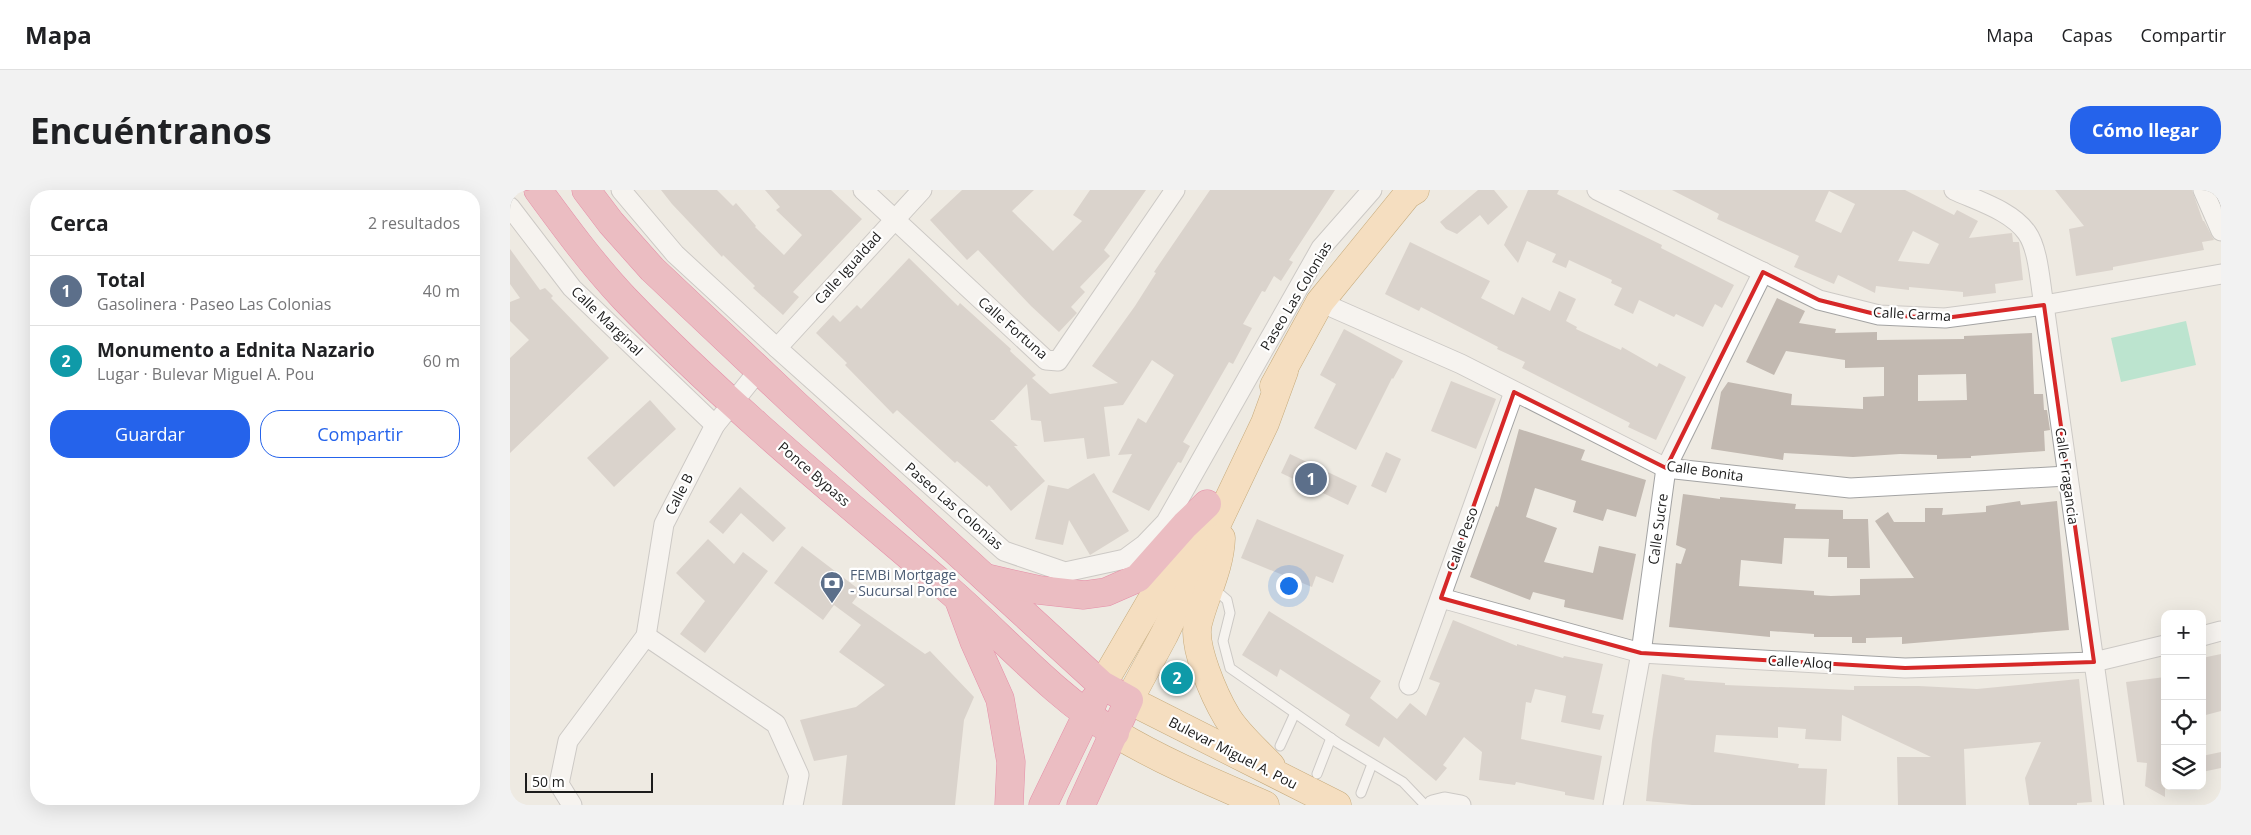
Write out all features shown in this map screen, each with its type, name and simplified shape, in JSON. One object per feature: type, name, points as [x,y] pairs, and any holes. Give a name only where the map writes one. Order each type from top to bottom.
[{"type":"highway","name":"Ponce Bypass","points":[[538,190],[570,234],[624,298],[732,403],[959,599],[1087,716],[1115,733]]},
{"type":"highway","points":[[586,190],[611,223],[652,269],[759,370],[1102,685],[1130,700],[1081,805]]},
{"type":"highway","points":[[984,577],[1039,590],[1084,595],[1106,592],[1138,578],[1185,525],[1215,508]]},
{"type":"highway","points":[[959,599],[974,642],[1000,699],[1010,762],[1008,805]]},
{"type":"highway","points":[[1043,805],[1102,685]]},
{"type":"main road","points":[[1130,700],[1164,634],[1254,417],[1284,370],[1320,302],[1407,196],[1415,190]]},
{"type":"main road","points":[[1215,508],[1221,548],[1211,586],[1197,625],[1202,662],[1228,718],[1282,778]]},
{"type":"main road","points":[[1102,685],[1215,508]]},
{"type":"main road","name":"Bulevar Miguel A. Pou","points":[[1130,700],[1282,778],[1349,799]]},
{"type":"main road","points":[[1115,733],[1190,772],[1265,805]]},
{"type":"street","name":"Paseo Las Colonias","points":[[621,190],[675,254],[1004,551],[1065,572],[1125,559],[1144,545],[1166,522],[1321,248],[1372,190]]},
{"type":"street","name":"Calle Fortuna","points":[[863,190],[1046,360],[1058,361],[1175,190]]},
{"type":"street","name":"Calle Igualdad","points":[[777,348],[894,218],[922,190]]},
{"type":"street","name":"Calle Carma","points":[[1597,190],[1819,300],[1879,315],[1946,318],[2044,305],[2221,274]]},
{"type":"street","name":"Calle Fragancia","points":[[1954,190],[2012,218],[2028,234],[2034,250],[2044,305],[2066,476],[2114,805]]},
{"type":"street","points":[[2203,190],[2221,231]]},
{"type":"street","name":"Calle Marginal","points":[[510,207],[572,288],[715,425]]},
{"type":"street","name":"Calle Sucre","points":[[1613,805],[1640,653],[1666,468],[1763,272]]},
{"type":"street","name":"Calle Bonita","points":[[1320,302],[1461,364],[1666,468],[1850,488],[2066,476]]},
{"type":"street","name":"Calle B","points":[[572,805],[559,784],[568,742],[646,636],[664,524],[715,425],[759,370]]},
{"type":"street","name":"Calle Peso","points":[[1409,685],[1514,392]]},
{"type":"street","name":"Calle Aloq","points":[[1441,598],[1640,653],[1905,668],[2094,662],[2161,646]]},
{"type":"street","points":[[2206,635],[2221,631]]},
{"type":"street","points":[[646,636],[776,724],[799,775],[793,805]]},
{"type":"street","points":[[1433,805],[1445,802],[1461,805]]},
{"type":"lane","points":[[1211,586],[1227,600],[1230,613],[1223,640],[1230,668],[1331,738],[1403,782],[1425,805]]},
{"type":"lane","points":[[1280,746],[1296,714]]},
{"type":"lane","points":[[1317,774],[1331,738]]},
{"type":"lane","points":[[1349,799],[1372,764]]},
{"type":"highlighted area","points":[[1763,272],[1819,300],[1879,315],[1945,318],[2044,305],[2094,662],[1905,668],[1641,653],[1441,598],[1514,392],[1666,468]]},
{"type":"green space","points":[[2186,321],[2196,365],[2121,382],[2111,338]]},
{"type":"building","points":[[661,190],[717,190],[733,206],[736,203],[755,227],[784,255],[802,235],[776,210],[780,207],[765,190],[831,190],[862,219],[793,292],[799,297],[783,315],[753,288],[755,286],[723,255],[722,257]]},
{"type":"building","points":[[962,190],[1034,190],[1012,211],[1053,251],[1082,221],[1073,215],[1090,190],[1146,190],[1104,250],[1110,256],[1080,287],[1085,292],[1071,307],[1077,313],[1059,332],[1031,306],[978,250],[967,260],[930,220]]},
{"type":"building","points":[[1210,190],[1335,190],[1289,260],[1293,262],[1281,281],[1274,276],[1265,292],[1262,291],[1243,324],[1252,328],[1233,364],[1229,362],[1183,442],[1190,446],[1181,463],[1178,462],[1149,511],[1112,492],[1132,454],[1118,455],[1138,418],[1146,423],[1174,375],[1152,360],[1123,405],[1104,407],[1110,456],[1087,459],[1084,438],[1044,442],[1041,421],[1031,420],[1027,384],[994,420],[990,420],[1018,446],[1014,446],[1045,481],[1011,511],[989,485],[987,487],[957,461],[955,463],[897,410],[893,414],[845,365],[847,363],[816,333],[833,315],[840,322],[857,305],[861,309],[909,258],[958,306],[960,303],[1011,349],[1010,351],[1036,375],[1032,378],[1050,394],[1118,383],[1092,366],[1135,306],[1156,273],[1154,272]]},
{"type":"building","points":[[1478,190],[1494,190],[1508,207],[1488,225],[1480,215],[1457,234],[1446,229],[1440,222]]},
{"type":"building","points":[[1528,190],[1559,190],[1557,194],[1662,245],[1661,248],[1734,285],[1722,308],[1715,304],[1703,327],[1676,314],[1674,317],[1639,300],[1633,314],[1614,305],[1622,288],[1611,283],[1612,280],[1569,260],[1566,268],[1552,262],[1556,254],[1527,241],[1518,263],[1504,245]]},
{"type":"building","points":[[1672,190],[1905,190],[1954,215],[1957,210],[1978,221],[1969,238],[2012,233],[2013,242],[2019,242],[2023,280],[1995,284],[1996,293],[1963,297],[1963,292],[1909,287],[1909,290],[1876,286],[1875,293],[1838,275],[1834,284],[1794,267],[1799,256],[1717,219],[1719,214]],"holes":[[[1829,191],[1855,204],[1841,233],[1815,221]],[[1913,231],[1939,244],[1929,264],[1898,261]]]},
{"type":"building","points":[[2055,190],[2192,190],[2203,221],[2214,240],[2202,242],[2204,250],[2076,276],[2069,229],[2084,226]]},
{"type":"building","points":[[1410,242],[1490,281],[1481,298],[1514,315],[1522,297],[1550,311],[1559,291],[1576,299],[1566,321],[1577,327],[1576,329],[1621,350],[1622,347],[1657,367],[1659,363],[1686,377],[1656,440],[1628,427],[1630,423],[1522,368],[1525,362],[1497,349],[1498,347],[1421,307],[1419,311],[1385,294]]},
{"type":"building","points":[[510,249],[540,290],[545,288],[553,296],[551,298],[609,358],[510,453],[510,358],[529,340],[510,321],[510,302],[520,298],[510,284]]},
{"type":"building","points":[[1777,298],[1805,311],[1799,323],[1836,329],[1835,333],[1877,332],[1877,340],[1964,339],[1964,336],[2032,333],[2034,394],[2043,394],[2044,410],[2047,410],[2050,430],[2044,431],[2045,451],[1971,456],[1971,458],[1937,459],[1937,455],[1900,454],[1853,457],[1784,453],[1783,460],[1711,449],[1721,392],[1728,382],[1792,394],[1791,405],[1863,409],[1863,397],[1884,396],[1884,367],[1845,368],[1845,360],[1786,351],[1774,375],[1746,362]],"holes":[[[1966,374],[1967,400],[1918,401],[1918,375]]]},
{"type":"building","points":[[1344,329],[1403,361],[1392,378],[1356,450],[1314,428],[1336,384],[1320,375]]},
{"type":"building","points":[[1451,381],[1496,399],[1476,449],[1431,431]]},
{"type":"building","points":[[650,400],[676,429],[614,487],[587,458]]},
{"type":"building","points":[[1519,429],[1585,450],[1581,460],[1646,480],[1636,517],[1607,509],[1603,521],[1573,512],[1576,501],[1535,488],[1526,517],[1557,528],[1544,562],[1593,573],[1599,546],[1636,554],[1623,620],[1564,607],[1565,600],[1533,592],[1530,600],[1470,577],[1496,506],[1498,507]]},
{"type":"building","points":[[1386,452],[1401,459],[1386,493],[1371,486]]},
{"type":"building","points":[[1290,454],[1357,486],[1348,505],[1281,473]]},
{"type":"building","points":[[1094,473],[1129,531],[1090,555],[1069,520],[1063,545],[1035,539],[1048,485],[1068,489]]},
{"type":"building","points":[[740,487],[786,528],[773,542],[741,513],[723,534],[709,522]]},
{"type":"building","points":[[1683,494],[1720,499],[1720,497],[1796,504],[1795,509],[1843,510],[1843,519],[1868,519],[1870,568],[1847,568],[1847,557],[1828,557],[1829,539],[1784,538],[1782,564],[1741,560],[1739,586],[1814,591],[1814,595],[1831,596],[1860,595],[1860,579],[1914,578],[1875,521],[1888,512],[1894,522],[1925,522],[1925,508],[1943,508],[1942,515],[1986,512],[1986,506],[2020,501],[2021,505],[2057,501],[2069,630],[1902,644],[1902,637],[1866,638],[1866,643],[1852,643],[1852,637],[1814,637],[1814,634],[1770,631],[1770,637],[1669,627],[1676,563],[1681,564],[1686,549],[1676,545]]},
{"type":"building","points":[[1257,519],[1344,555],[1333,583],[1316,576],[1312,587],[1241,558]]},
{"type":"building","points":[[708,539],[734,564],[743,552],[768,571],[705,653],[680,634],[705,601],[676,573]]},
{"type":"building","points":[[802,546],[861,591],[852,603],[925,654],[930,651],[974,697],[964,720],[955,805],[842,805],[847,755],[814,761],[800,720],[856,707],[885,685],[839,652],[861,625],[834,605],[823,620],[774,583]]},
{"type":"building","points":[[1269,611],[1381,681],[1370,698],[1397,719],[1410,703],[1426,716],[1440,683],[1429,679],[1453,620],[1517,646],[1517,644],[1563,658],[1564,656],[1603,664],[1592,713],[1604,715],[1600,730],[1561,722],[1566,696],[1535,689],[1531,703],[1526,702],[1521,739],[1602,756],[1594,800],[1565,795],[1565,792],[1516,782],[1515,785],[1479,780],[1482,752],[1464,737],[1443,765],[1447,768],[1436,781],[1384,737],[1379,747],[1345,725],[1350,715],[1280,669],[1277,677],[1242,655]]},
{"type":"building","points":[[2221,654],[2221,711],[2206,715],[2206,700],[2206,657]]},
{"type":"building","points":[[1662,674],[1685,678],[1684,680],[1725,683],[1725,685],[1854,690],[1854,686],[1919,686],[1977,689],[2079,679],[2092,802],[2077,803],[2077,805],[2029,805],[2025,778],[2041,742],[1964,749],[1966,805],[1898,805],[1897,757],[1931,757],[1842,715],[1841,741],[1805,739],[1806,729],[1778,727],[1778,738],[1716,735],[1714,752],[1799,764],[1798,768],[1827,769],[1825,805],[1692,805],[1646,801],[1652,741]]},
{"type":"building","points":[[2161,678],[2161,790],[2165,790],[2165,797],[2145,786],[2147,763],[2137,762],[2126,682]]},
{"type":"building","points":[[2221,752],[2221,768],[2206,771],[2206,755]]},
{"type":"place","name":"Total","points":[[1311,479]]},
{"type":"place","name":"FEMBi Mortgage - Sucursal Ponce","points":[[832,604]]},
{"type":"place","name":"Monumento a Ednita Nazario","points":[[1177,678]]}]
